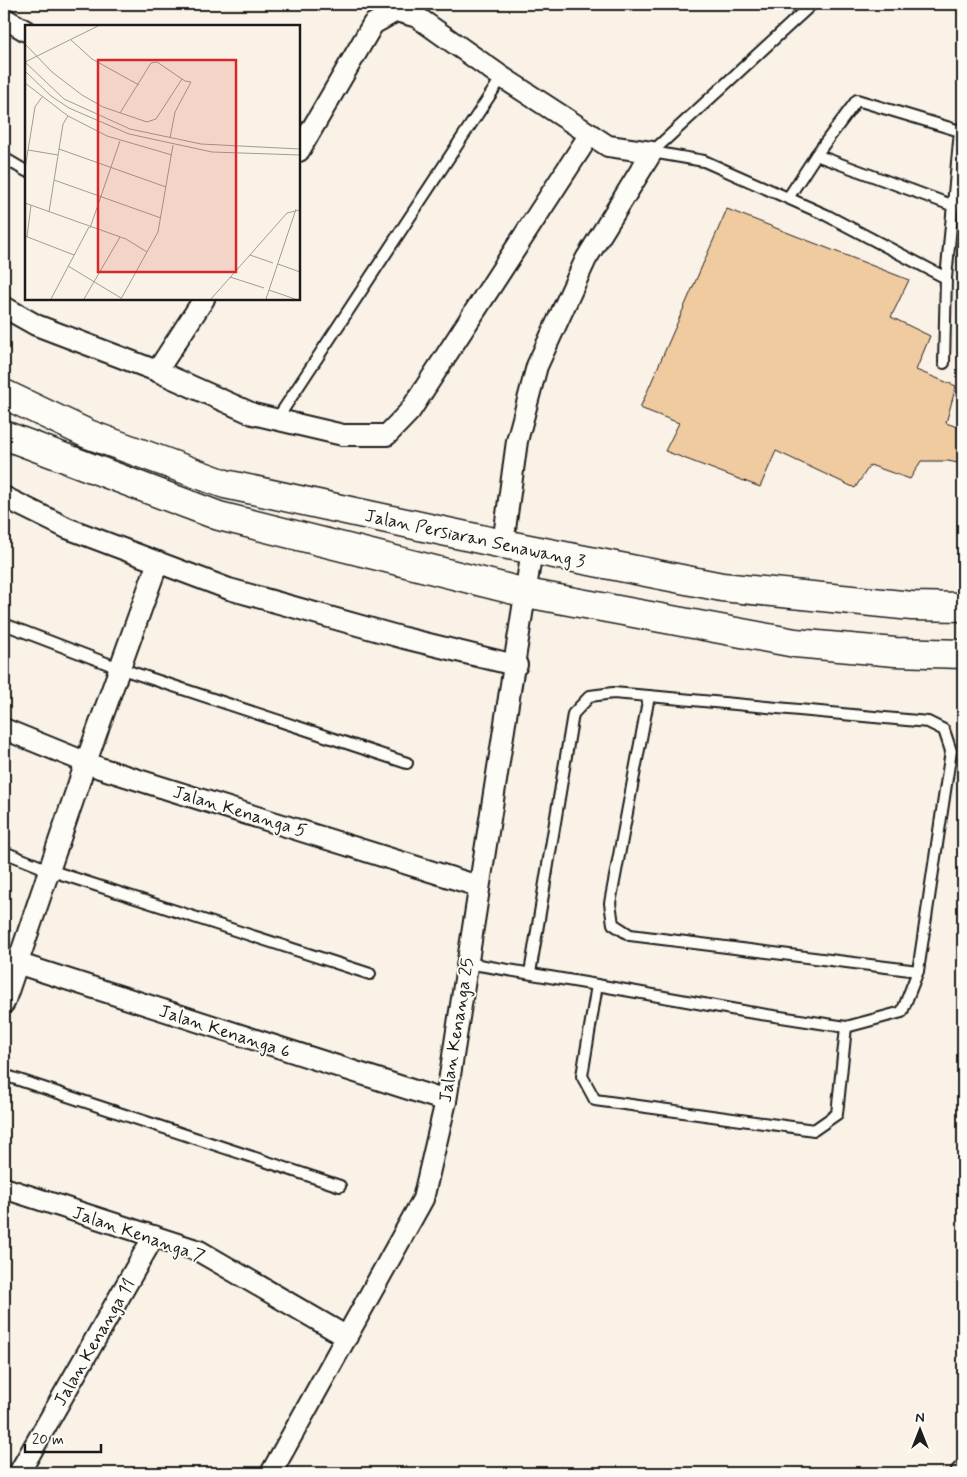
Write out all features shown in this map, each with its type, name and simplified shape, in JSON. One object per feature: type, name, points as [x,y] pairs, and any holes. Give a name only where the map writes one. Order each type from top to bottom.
[{"type":"street","points":[[300,149],[373,24],[396,11],[417,17],[502,78],[608,146],[652,152],[586,259],[537,366],[517,441],[503,544]]},
{"type":"street","points":[[4,18],[25,30]]},
{"type":"street","points":[[4,307],[36,325],[157,371],[254,414],[342,435],[387,435],[410,411],[590,134]]},
{"type":"street","points":[[157,371],[203,300]]},
{"type":"street","name":"Jalan Persiaran Senawang 3","points":[[4,394],[88,434],[225,484],[503,544],[722,587],[912,606],[963,607]]},
{"type":"street","name":"Jalan Persiaran Senawang 3","points":[[4,435],[219,516],[526,592],[795,642],[895,652],[963,654]]},
{"type":"street","points":[[4,497],[67,528],[229,589],[404,638],[516,665]]},
{"type":"street","name":"Jalan Kenanga 25","points":[[271,1473],[423,1199],[446,1101],[478,886],[516,665],[532,550]]},
{"type":"street","points":[[4,1003],[11,962],[49,870],[158,562]]},
{"type":"street","name":"Jalan Kenanga 5","points":[[4,728],[86,762],[478,886]]},
{"type":"street","name":"Jalan Kenanga 6","points":[[11,962],[446,1101]]},
{"type":"street","name":"Jalan Kenanga 7","points":[[4,1188],[199,1251],[347,1337]]},
{"type":"street","name":"Jalan Kenanga 11","points":[[19,1473],[154,1236]]},
{"type":"lane","points":[[652,152],[812,4]]},
{"type":"lane","points":[[277,419],[502,78]]},
{"type":"lane","points":[[788,198],[857,100],[960,131],[946,278],[944,363]]},
{"type":"lane","points":[[652,152],[704,161],[826,215],[946,278]]},
{"type":"lane","points":[[816,156],[954,206]]},
{"type":"lane","points":[[4,158],[25,170]]},
{"type":"lane","points":[[4,624],[119,668],[407,763]]},
{"type":"lane","points":[[467,963],[748,1012],[846,1027],[902,1012],[918,971],[951,751],[944,730],[928,722],[613,692],[590,696],[573,714],[530,973]]},
{"type":"lane","points":[[649,696],[610,903],[613,924],[630,935],[918,971]]},
{"type":"lane","points":[[4,852],[49,870],[370,974]]},
{"type":"lane","points":[[598,985],[582,1076],[595,1100],[814,1130],[837,1114],[846,1027]]},
{"type":"lane","points":[[4,1075],[340,1186]]},
{"type":"building","points":[[727,209],[909,280],[891,317],[930,336],[916,370],[956,386],[946,423],[963,429],[963,464],[948,461],[921,461],[910,479],[870,465],[855,488],[776,451],[760,487],[665,451],[679,423],[640,408]]}]
